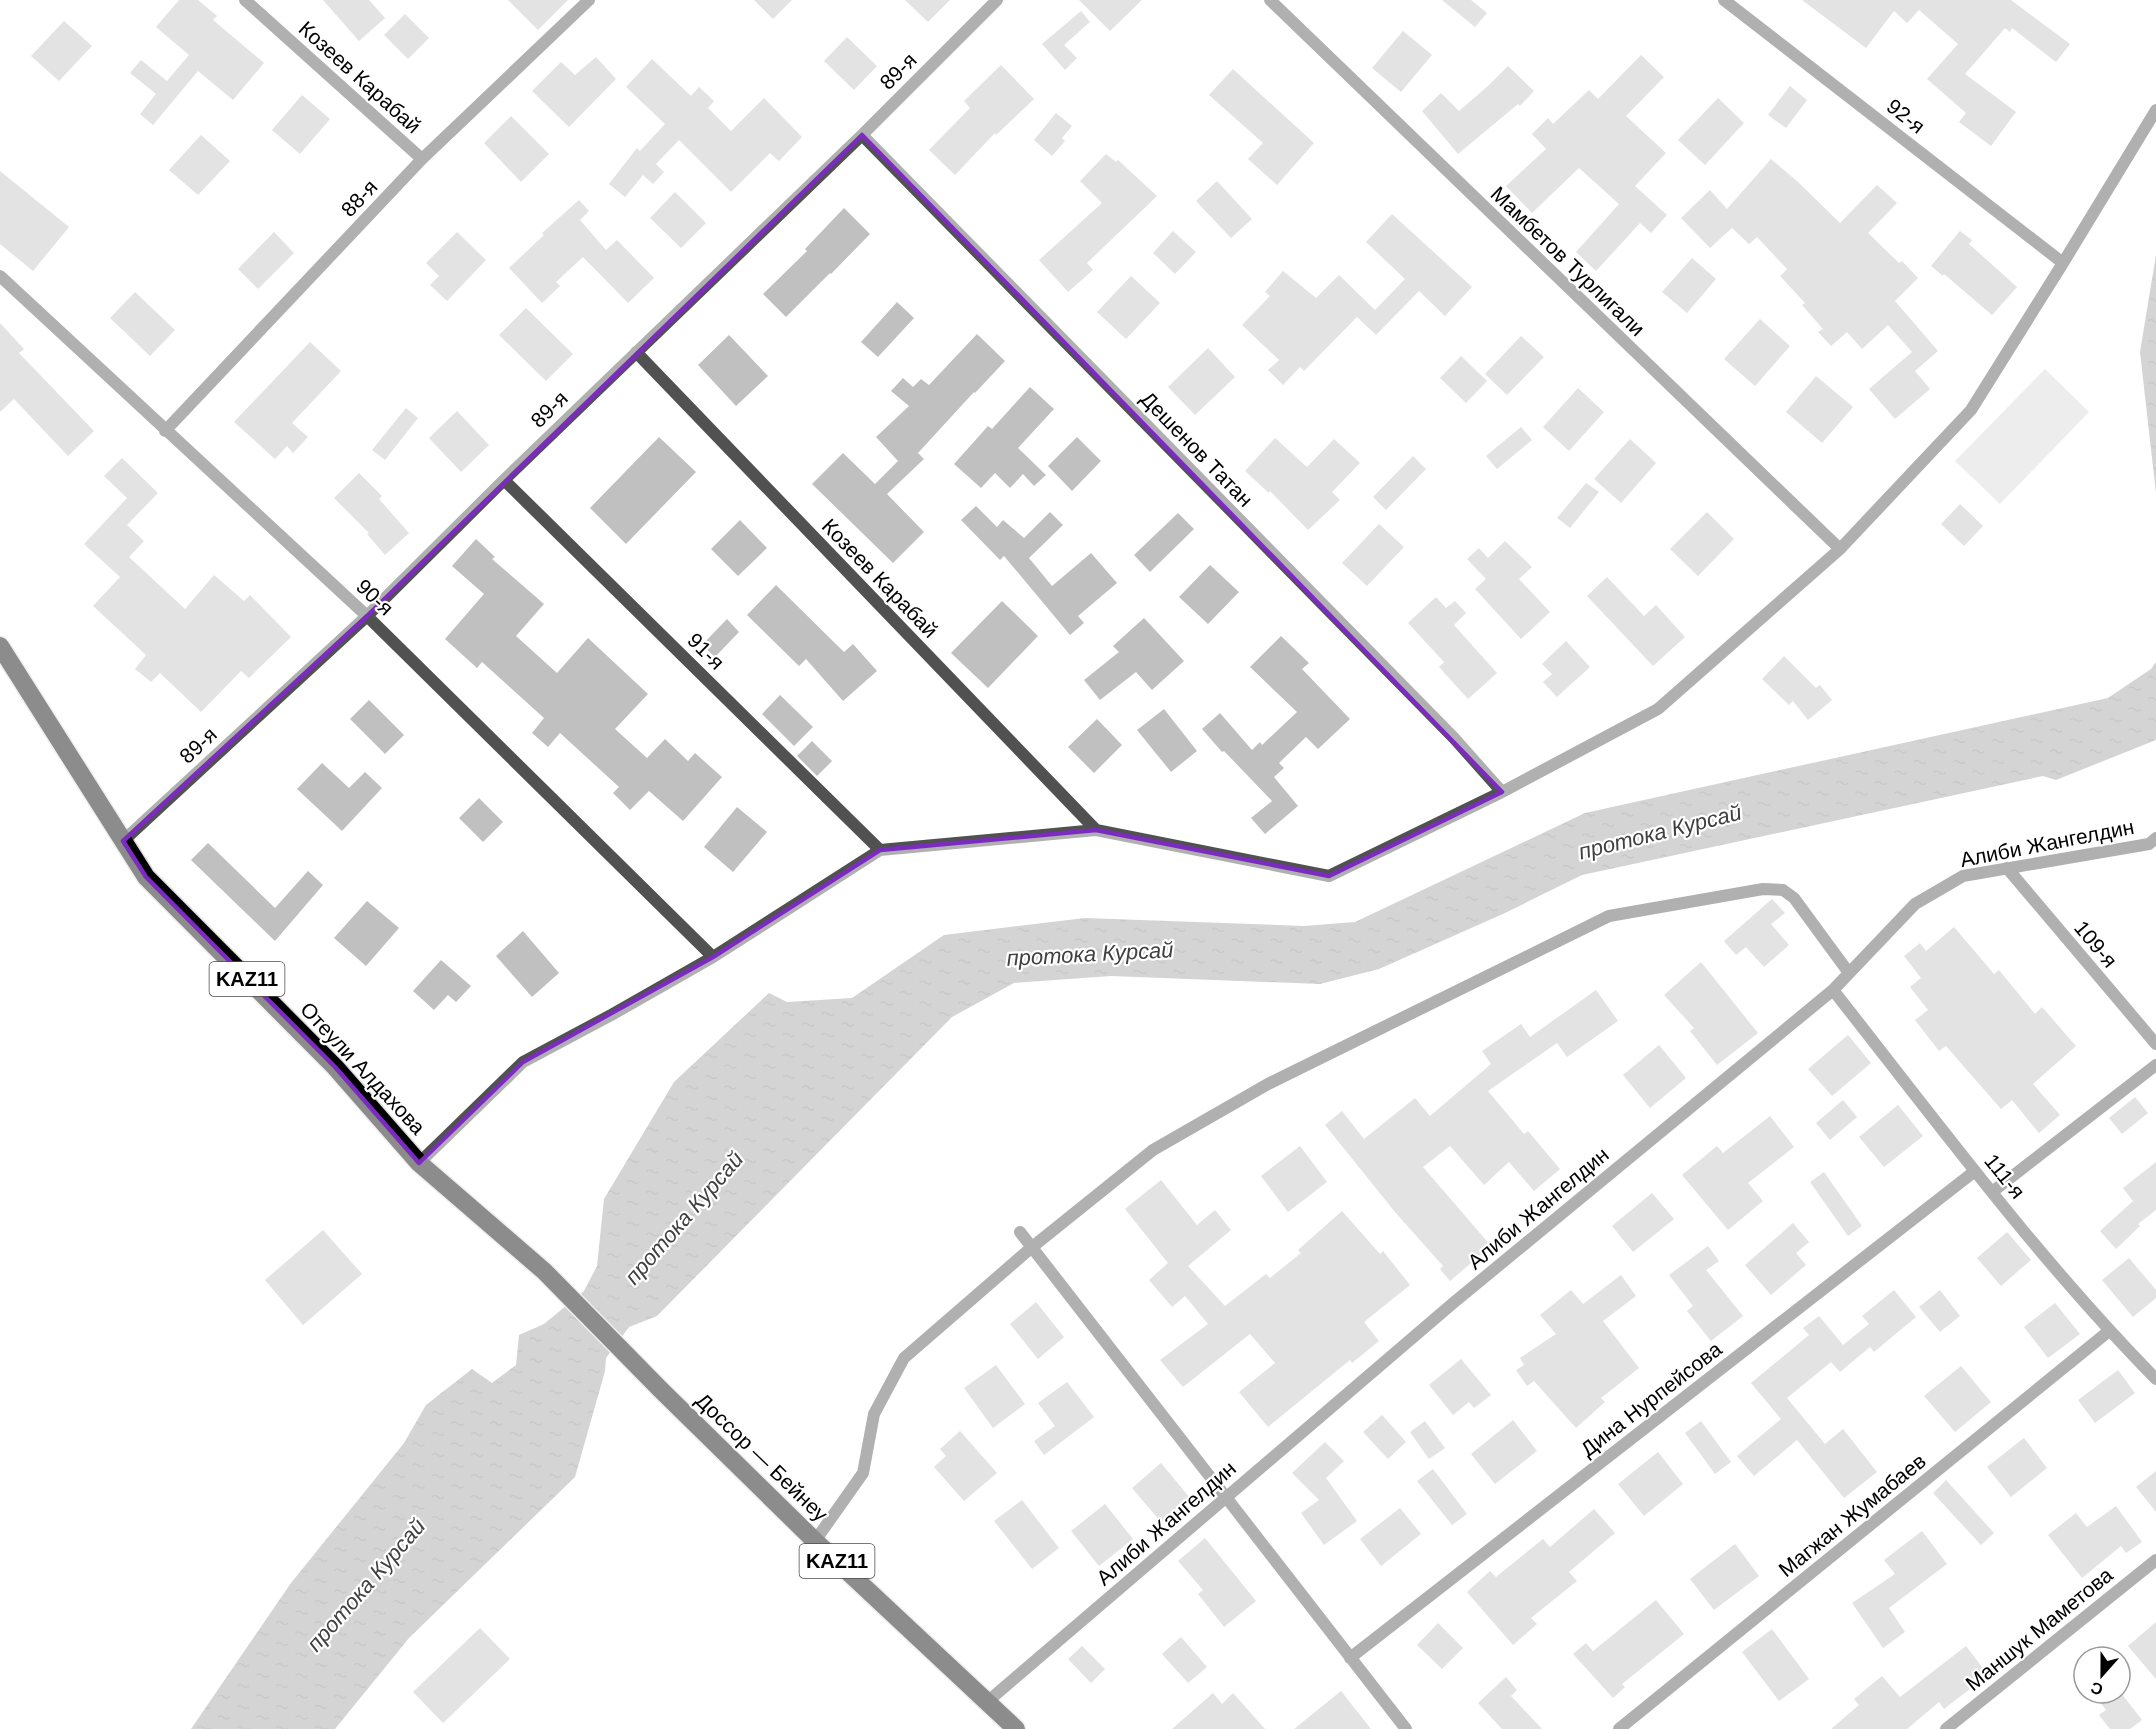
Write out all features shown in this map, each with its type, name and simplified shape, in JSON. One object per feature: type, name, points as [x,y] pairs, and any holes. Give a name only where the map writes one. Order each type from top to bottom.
[{"type":"highway","name":"Отеули Алдахова","points":[[0,646],[146,877],[335,1067],[419,1163],[544,1271],[661,1390]]},
{"type":"highway","name":"Доссор — Бейнеу","points":[[661,1390],[815,1541],[1016,1729]]},
{"type":"street","name":"Козеев Карабай","points":[[245,0],[422,159]]},
{"type":"street","name":"88-я","points":[[165,431],[422,159],[589,0]]},
{"type":"street","name":"89-я","points":[[123,842],[366,616],[862,135],[997,0]]},
{"type":"street","name":"Мамбетов Турлигали","points":[[1270,0],[1840,549]]},
{"type":"street","name":"92-я","points":[[1724,0],[2063,263]]},
{"type":"street","points":[[419,1163],[523,1062],[714,957],[880,850],[1096,830],[1329,876],[1502,792],[1658,709],[1840,549],[1971,410],[2156,110]]},
{"type":"street","name":"Дешенов Татан","points":[[862,135],[1454,738],[1502,792]]},
{"type":"street","name":"90-я","points":[[0,276],[366,616],[714,957]]},
{"type":"street","name":"Козеев Карабай","points":[[636,352],[1096,830]]},
{"type":"street","name":"91-я","points":[[504,480],[880,850]]},
{"type":"street","name":"Алиби Жангелдин","points":[[987,1702],[1452,1304],[1833,990],[1915,904],[1963,876],[2154,844]]},
{"type":"street","name":"109-я","points":[[2007,868],[2156,1044]]},
{"type":"street","points":[[815,1541],[863,1473],[874,1414],[904,1358],[1031,1248],[1163,1144],[1268,1084],[1609,916],[1763,889],[1783,890],[1794,898],[1849,973]]},
{"type":"street","name":"111-я","points":[[1833,990],[1992,1192],[2109,1331],[2156,1379]]},
{"type":"street","points":[[1992,1192],[2156,1065]]},
{"type":"street","name":"Дина Нурпейсова","points":[[1350,1658],[1975,1171]]},
{"type":"street","points":[[1020,1232],[1406,1729]]},
{"type":"street","name":"Магжан Жумабаев","points":[[1619,1729],[2109,1331]]},
{"type":"street","name":"Маншук Маметова","points":[[1946,1729],[2156,1560]]},
{"type":"highlighted area","points":[[862,135],[1502,792],[1329,876],[1096,830],[880,850],[713,957],[523,1062],[419,1163],[335,1067],[146,877],[123,841],[367,616]]},
{"type":"shaded area","points":[[2045,369],[2089,412],[2000,504],[1955,461]]},
{"type":"water","points":[[2156,255],[2156,493],[2140,352]]},
{"type":"water","name":"протока Курсай","points":[[2156,662],[2156,740],[2056,780],[2043,776],[1582,875],[1505,913],[1379,969],[1320,984],[1111,976],[1014,983],[952,1017],[657,1316],[629,1327],[606,1358],[605,1371],[575,1477],[409,1638],[335,1729],[191,1729],[291,1583],[404,1443],[426,1405],[472,1369],[492,1383],[516,1365],[519,1335],[544,1324],[584,1291],[597,1266],[604,1199],[674,1082],[769,993],[787,1002],[852,998],[944,935],[1085,918],[1304,926],[1355,922],[1585,813],[2108,698],[2151,669]]},
{"type":"building","points":[[179,0],[198,0],[217,16],[213,20],[264,63],[233,100],[198,71],[153,125],[140,114],[156,94],[130,73],[141,60],[167,81],[189,55],[156,27]]},
{"type":"building","points":[[323,0],[369,0],[385,18],[359,41]]},
{"type":"building","points":[[508,0],[568,0],[538,30]]},
{"type":"building","points":[[754,0],[792,0],[773,19]]},
{"type":"building","points":[[905,0],[950,0],[928,22]]},
{"type":"building","points":[[1079,0],[1142,0],[1110,31]]},
{"type":"building","points":[[1442,0],[1471,0],[1487,13],[1475,27]]},
{"type":"building","points":[[1802,0],[2011,0],[2070,44],[2056,62],[2012,28],[2010,32],[2005,28],[1965,74],[2016,112],[1991,146],[1959,122],[1966,113],[1927,79],[1958,44],[1919,10],[1907,23],[1894,11],[1866,48]]},
{"type":"building","points":[[1081,11],[1090,22],[1064,45],[1077,58],[1065,70],[1042,44]]},
{"type":"building","points":[[405,14],[429,38],[408,59],[384,35]]},
{"type":"building","points":[[64,21],[92,46],[59,81],[31,56]]},
{"type":"building","points":[[1403,31],[1432,55],[1401,92],[1372,68]]},
{"type":"building","points":[[847,37],[877,66],[854,90],[824,61]]},
{"type":"building","points":[[1641,55],[1664,77],[1626,116],[1666,153],[1635,186],[1667,215],[1651,233],[1640,223],[1596,271],[1576,252],[1619,204],[1579,168],[1532,213],[1506,186],[1546,149],[1532,134],[1548,118],[1553,124],[1589,90],[1598,99]]},
{"type":"building","points":[[596,57],[616,79],[569,127],[532,91],[561,62],[575,75]]},
{"type":"building","points":[[652,59],[691,96],[699,87],[714,101],[708,108],[731,131],[764,98],[802,137],[779,161],[770,153],[731,192],[679,140],[656,164],[664,172],[653,184],[643,175],[625,197],[609,184],[637,148],[640,151],[665,124],[626,87]]},
{"type":"building","points":[[1001,65],[1034,99],[996,135],[995,133],[955,175],[929,150],[970,108],[964,101]]},
{"type":"building","points":[[1508,66],[1534,91],[1520,106],[1518,104],[1458,154],[1422,111],[1441,93],[1459,111]]},
{"type":"building","points":[[1233,69],[1314,143],[1277,185],[1248,159],[1263,143],[1209,95]]},
{"type":"building","points":[[1790,86],[1807,100],[1786,128],[1768,115]]},
{"type":"building","points":[[302,95],[330,119],[300,154],[272,130]]},
{"type":"building","points":[[1718,98],[1744,123],[1705,165],[1678,140]]},
{"type":"building","points":[[1056,113],[1072,126],[1062,138],[1065,141],[1052,156],[1034,140]]},
{"type":"building","points":[[511,116],[549,154],[521,182],[484,143]]},
{"type":"building","points":[[201,135],[230,161],[198,195],[169,170]]},
{"type":"building","points":[[1106,154],[1116,162],[1118,160],[1157,196],[1087,263],[1093,270],[1068,292],[1039,260],[1102,203],[1080,181]]},
{"type":"building","points":[[1771,159],[1840,223],[1877,185],[1897,203],[1868,233],[1899,263],[1902,261],[1918,278],[1895,301],[1938,351],[1915,371],[1930,389],[1895,419],[1869,389],[1912,352],[1888,325],[1862,349],[1847,332],[1831,346],[1818,332],[1823,329],[1802,305],[1805,303],[1780,276],[1787,269],[1757,237],[1749,244],[1732,228],[1710,248],[1681,218],[1710,190],[1727,209]]},
{"type":"building","points":[[0,171],[69,227],[33,271],[0,244]]},
{"type":"building","points":[[1217,181],[1252,219],[1231,238],[1196,201]]},
{"type":"building","points":[[675,192],[706,223],[681,248],[650,218]]},
{"type":"building","points":[[579,200],[589,211],[580,220],[606,250],[617,240],[654,278],[628,303],[583,257],[556,282],[560,286],[542,303],[509,268],[544,235],[542,233]]},
{"type":"building","points":[[844,208],[870,234],[786,317],[763,294],[807,251],[805,249]]},
{"type":"building","points":[[1392,214],[1472,287],[1445,316],[1419,291],[1376,335],[1357,317],[1304,371],[1300,367],[1283,385],[1268,370],[1279,360],[1242,325],[1270,296],[1265,292],[1283,271],[1316,298],[1339,275],[1375,310],[1405,279],[1366,242]]},
{"type":"building","points":[[1173,231],[1196,252],[1175,274],[1153,253]]},
{"type":"building","points":[[1960,231],[1972,240],[1969,244],[2017,287],[1992,315],[1944,274],[1943,276],[1931,266]]},
{"type":"building","points":[[274,232],[294,253],[258,289],[238,269]]},
{"type":"building","points":[[457,232],[486,260],[447,301],[430,285],[439,276],[426,263]]},
{"type":"building","points":[[1692,258],[1716,279],[1687,313],[1662,292]]},
{"type":"building","points":[[1131,276],[1160,303],[1126,339],[1097,312]]},
{"type":"building","points":[[135,292],[175,330],[150,356],[110,318]]},
{"type":"building","points":[[897,302],[914,318],[878,357],[861,342]]},
{"type":"building","points":[[526,308],[573,354],[546,381],[499,335]]},
{"type":"building","points":[[1760,319],[1790,346],[1755,386],[1724,359]]},
{"type":"building","points":[[0,323],[24,349],[19,353],[94,431],[68,456],[14,399],[0,412]]},
{"type":"building","points":[[977,334],[1005,361],[918,453],[924,459],[887,494],[924,532],[893,563],[812,484],[843,453],[875,484],[898,461],[876,437],[909,406],[891,391],[903,378],[913,387],[921,379],[929,385]]},
{"type":"building","points":[[729,335],[768,376],[736,406],[698,365]]},
{"type":"building","points":[[1521,336],[1544,357],[1507,395],[1485,374]]},
{"type":"building","points":[[310,342],[341,371],[292,423],[308,437],[293,453],[287,446],[275,459],[234,422]]},
{"type":"building","points":[[1208,348],[1235,377],[1195,415],[1168,387]]},
{"type":"building","points":[[1461,356],[1487,381],[1466,403],[1440,378]]},
{"type":"building","points":[[1816,376],[1853,407],[1822,443],[1786,412]]},
{"type":"building","points":[[1030,387],[1054,409],[1018,448],[1046,475],[1034,486],[1023,474],[1010,488],[995,473],[981,488],[954,464],[988,426],[992,429]]},
{"type":"building","points":[[1578,388],[1604,412],[1569,451],[1543,427]]},
{"type":"building","points":[[406,408],[418,418],[385,460],[372,450]]},
{"type":"building","points":[[457,411],[489,445],[461,472],[429,438]]},
{"type":"building","points":[[1521,427],[1532,440],[1497,469],[1486,456]]},
{"type":"building","points":[[659,437],[696,472],[626,544],[590,508]]},
{"type":"building","points":[[1077,437],[1101,461],[1072,491],[1048,466]]},
{"type":"building","points":[[1275,438],[1307,467],[1334,439],[1360,463],[1332,492],[1340,500],[1308,530],[1270,491],[1269,493],[1245,471]]},
{"type":"building","points":[[1630,439],[1656,463],[1621,503],[1594,479]]},
{"type":"building","points":[[1413,456],[1426,469],[1386,510],[1373,497]]},
{"type":"building","points":[[122,458],[158,493],[127,525],[144,541],[129,557],[185,609],[214,575],[244,601],[250,595],[291,637],[249,678],[241,671],[201,712],[160,673],[151,682],[135,669],[146,655],[93,606],[120,577],[84,544],[127,498],[104,476]]},
{"type":"building","points":[[359,473],[382,496],[379,499],[409,533],[385,555],[367,534],[369,533],[334,498]]},
{"type":"building","points":[[1586,483],[1599,492],[1570,528],[1557,518]]},
{"type":"building","points":[[1960,504],[1983,526],[1964,546],[1941,524]]},
{"type":"building","points":[[976,506],[997,527],[1003,520],[1024,538],[1050,512],[1063,525],[1029,558],[1052,586],[1091,553],[1117,583],[1078,616],[1084,623],[1070,635],[1004,556],[1000,560],[961,520]]},
{"type":"building","points":[[1707,512],[1734,539],[1698,576],[1670,549]]},
{"type":"building","points":[[1178,513],[1194,529],[1150,572],[1134,555]]},
{"type":"building","points":[[740,520],[767,548],[738,576],[711,549]]},
{"type":"building","points":[[1379,524],[1404,547],[1367,586],[1342,563]]},
{"type":"building","points":[[476,539],[495,557],[492,559],[544,604],[516,636],[557,673],[588,638],[648,694],[615,729],[647,758],[665,739],[688,761],[695,753],[722,777],[683,821],[649,791],[630,810],[613,793],[619,787],[560,733],[548,747],[532,733],[544,718],[482,662],[477,668],[445,639],[484,594],[452,566]]},
{"type":"building","points":[[1505,541],[1532,567],[1519,579],[1550,612],[1521,639],[1475,589],[1486,579],[1467,559],[1479,548],[1488,558]]},
{"type":"building","points":[[1210,565],[1239,592],[1208,624],[1179,597]]},
{"type":"building","points":[[1607,577],[1644,616],[1656,605],[1685,637],[1653,666],[1587,596]]},
{"type":"building","points":[[776,585],[844,652],[853,644],[877,671],[843,701],[806,659],[799,666],[747,615]]},
{"type":"building","points":[[1436,597],[1446,608],[1455,601],[1466,613],[1454,625],[1497,673],[1468,699],[1439,667],[1444,662],[1408,623]]},
{"type":"building","points":[[1002,601],[1038,636],[988,688],[951,653]]},
{"type":"building","points":[[1144,618],[1184,661],[1152,690],[1136,672],[1100,700],[1084,680],[1119,652],[1113,646]]},
{"type":"building","points":[[727,619],[739,632],[715,657],[702,645]]},
{"type":"building","points":[[1281,636],[1309,663],[1302,669],[1350,719],[1318,749],[1306,737],[1279,763],[1284,768],[1274,777],[1298,806],[1265,834],[1251,818],[1272,801],[1202,729],[1220,713],[1252,750],[1260,742],[1262,745],[1297,712],[1250,667]]},
{"type":"building","points":[[1566,641],[1590,667],[1557,697],[1543,682],[1552,674],[1542,664]]},
{"type":"building","points":[[1784,656],[1816,688],[1820,685],[1832,700],[1808,720],[1793,701],[1789,705],[1762,679]]},
{"type":"building","points":[[780,695],[813,727],[794,746],[762,714]]},
{"type":"building","points":[[369,700],[404,735],[385,754],[350,719]]},
{"type":"building","points":[[1164,709],[1197,751],[1171,772],[1137,730]]},
{"type":"building","points":[[1097,719],[1122,745],[1094,773],[1068,747]]},
{"type":"building","points":[[812,741],[832,761],[817,776],[797,756]]},
{"type":"building","points":[[322,763],[349,788],[365,772],[382,788],[342,831],[297,789]]},
{"type":"building","points":[[479,798],[503,822],[483,842],[459,818]]},
{"type":"building","points":[[737,807],[767,832],[733,872],[704,847]]},
{"type":"building","points":[[208,843],[275,908],[308,871],[323,885],[275,941],[191,860]]},
{"type":"building","points":[[1772,899],[1785,913],[1771,924],[1789,945],[1764,967],[1746,947],[1736,955],[1724,941]]},
{"type":"building","points":[[367,901],[399,928],[366,966],[334,938]]},
{"type":"building","points":[[1954,927],[1994,974],[1999,970],[2035,1014],[2042,1007],[2076,1046],[2033,1084],[2060,1115],[2039,1133],[2012,1100],[2001,1109],[1946,1046],[1939,1051],[1915,1020],[1928,1010],[1910,987],[1921,978],[1904,956],[1920,943],[1926,951]]},
{"type":"building","points":[[523,931],[559,973],[532,997],[496,956]]},
{"type":"building","points":[[441,960],[471,986],[456,1002],[448,995],[434,1010],[413,991]]},
{"type":"building","points":[[1701,962],[1758,1033],[1717,1065],[1690,1031],[1694,1028],[1664,995]]},
{"type":"building","points":[[1596,990],[1618,1021],[1567,1057],[1557,1043],[1488,1091],[1524,1134],[1528,1131],[1560,1169],[1534,1191],[1509,1162],[1484,1185],[1450,1146],[1423,1167],[1491,1246],[1450,1281],[1440,1269],[1443,1266],[1395,1212],[1325,1125],[1342,1111],[1364,1139],[1415,1098],[1430,1116],[1491,1064],[1482,1051],[1521,1024],[1530,1037]]},
{"type":"building","points":[[1848,1035],[1871,1063],[1832,1096],[1808,1069]]},
{"type":"building","points":[[1659,1045],[1686,1078],[1650,1108],[1623,1075]]},
{"type":"building","points":[[2135,1097],[2148,1113],[2122,1134],[2109,1118]]},
{"type":"building","points":[[1843,1100],[1857,1117],[1830,1140],[1816,1123]]},
{"type":"building","points":[[1898,1105],[1923,1136],[1884,1167],[1859,1137]]},
{"type":"building","points":[[1770,1116],[1794,1147],[1748,1183],[1763,1201],[1728,1230],[1682,1175],[1717,1146],[1723,1153]]},
{"type":"building","points":[[1300,1146],[1327,1182],[1288,1212],[1261,1176]]},
{"type":"building","points":[[2156,1162],[2156,1210],[2138,1224],[2140,1226],[2116,1249],[2100,1231],[2133,1201],[2123,1188]]},
{"type":"building","points":[[1824,1172],[1862,1226],[1848,1236],[1810,1182]]},
{"type":"building","points":[[1161,1180],[1197,1225],[1215,1210],[1231,1230],[1188,1266],[1225,1306],[1266,1274],[1270,1278],[1301,1253],[1298,1250],[1342,1211],[1380,1254],[1383,1251],[1410,1285],[1364,1322],[1379,1341],[1352,1363],[1350,1360],[1268,1427],[1239,1392],[1275,1363],[1250,1334],[1183,1387],[1160,1360],[1208,1324],[1185,1296],[1172,1307],[1149,1280],[1168,1263],[1125,1209]]},
{"type":"building","points":[[1652,1193],[1674,1219],[1633,1252],[1612,1226]]},
{"type":"building","points":[[1793,1223],[1809,1242],[1796,1253],[1806,1265],[1771,1295],[1745,1265]]},
{"type":"building","points":[[323,1230],[362,1274],[303,1325],[265,1280]]},
{"type":"building","points":[[2007,1232],[2031,1260],[2001,1286],[1977,1258]]},
{"type":"building","points":[[1708,1246],[1719,1261],[1706,1270],[1743,1316],[1711,1341],[1687,1311],[1693,1306],[1669,1275]]},
{"type":"building","points":[[2129,1258],[2156,1290],[2156,1298],[2133,1317],[2102,1280]]},
{"type":"building","points":[[1621,1275],[1636,1296],[1603,1321],[1639,1368],[1601,1398],[1605,1402],[1576,1428],[1534,1381],[1527,1386],[1516,1370],[1524,1365],[1520,1358],[1556,1334],[1540,1315],[1571,1290],[1583,1304]]},
{"type":"building","points":[[1894,1290],[1916,1317],[1874,1352],[1870,1347],[1840,1372],[1831,1362],[1787,1398],[1825,1444],[1843,1429],[1877,1472],[1844,1498],[1797,1440],[1754,1476],[1737,1456],[1781,1419],[1751,1383],[1809,1335],[1803,1328],[1819,1316],[1843,1345],[1869,1324],[1862,1316]]},
{"type":"building","points":[[1940,1290],[1960,1316],[1940,1332],[1919,1307]]},
{"type":"building","points":[[1036,1302],[1064,1337],[1038,1359],[1010,1324]]},
{"type":"building","points":[[2055,1303],[2080,1334],[2048,1358],[2024,1327]]},
{"type":"building","points":[[1461,1359],[1491,1395],[1474,1408],[1469,1402],[1453,1415],[1429,1385]]},
{"type":"building","points":[[996,1365],[1025,1404],[993,1428],[964,1388]]},
{"type":"building","points":[[1961,1366],[1991,1402],[1955,1432],[1924,1396]]},
{"type":"building","points":[[2118,1370],[2135,1393],[2095,1423],[2078,1400]]},
{"type":"building","points":[[1067,1382],[1094,1417],[1044,1455],[1034,1441],[1055,1426],[1038,1403]]},
{"type":"building","points":[[1382,1415],[1406,1442],[1388,1459],[1363,1432]]},
{"type":"building","points":[[1513,1420],[1537,1451],[1495,1484],[1471,1454]]},
{"type":"building","points":[[1425,1421],[1445,1448],[1429,1459],[1410,1432]]},
{"type":"building","points":[[1701,1421],[1731,1462],[1715,1474],[1685,1433]]},
{"type":"building","points":[[960,1431],[997,1473],[964,1501],[934,1467],[946,1456],[940,1449]]},
{"type":"building","points":[[2024,1438],[2047,1468],[2011,1497],[1987,1467]]},
{"type":"building","points":[[1325,1442],[1344,1461],[1326,1478],[1357,1521],[1324,1545],[1301,1513],[1319,1500],[1292,1473]]},
{"type":"building","points":[[1658,1452],[1683,1484],[1644,1516],[1618,1484]]},
{"type":"building","points":[[1161,1463],[1190,1498],[1161,1522],[1132,1488]]},
{"type":"building","points":[[1433,1469],[1467,1514],[1452,1525],[1417,1481]]},
{"type":"building","points":[[2156,1471],[2156,1512],[2136,1487]]},
{"type":"building","points":[[1946,1480],[1994,1533],[1981,1545],[1933,1493]]},
{"type":"building","points":[[1022,1500],[1059,1548],[1032,1569],[994,1521]]},
{"type":"building","points":[[1105,1504],[1133,1539],[1099,1566],[1071,1531]]},
{"type":"building","points":[[2116,1506],[2142,1542],[2126,1553],[2121,1546],[2082,1578],[2048,1535],[2076,1513],[2087,1527]]},
{"type":"building","points":[[1400,1508],[1421,1534],[1381,1566],[1360,1539]]},
{"type":"building","points":[[1594,1509],[1615,1533],[1569,1572],[1577,1581],[1531,1618],[1537,1624],[1513,1645],[1467,1592],[1490,1571],[1496,1577],[1543,1539],[1550,1547]]},
{"type":"building","points":[[1922,1531],[1947,1564],[1889,1608],[1905,1632],[1883,1648],[1852,1603],[1895,1574],[1884,1560]]},
{"type":"building","points":[[1205,1538],[1256,1601],[1224,1627],[1198,1594],[1203,1590],[1178,1561]]},
{"type":"building","points":[[1735,1544],[1759,1576],[1714,1610],[1690,1579]]},
{"type":"building","points":[[1656,1600],[1684,1634],[1622,1684],[1625,1687],[1613,1698],[1573,1654],[1586,1643],[1593,1651]]},
{"type":"building","points":[[2156,1622],[2156,1679],[2132,1651],[2132,1645],[2129,1645]]},
{"type":"building","points":[[1438,1623],[1463,1648],[1442,1669],[1417,1645]]},
{"type":"building","points":[[480,1628],[510,1659],[443,1723],[413,1692]]},
{"type":"building","points":[[1772,1629],[1809,1679],[1779,1701],[1742,1652]]},
{"type":"building","points":[[1181,1637],[1207,1667],[1188,1683],[1162,1654]]},
{"type":"building","points":[[1082,1646],[1105,1669],[1091,1683],[1068,1659]]},
{"type":"building","points":[[1966,1646],[1988,1675],[1944,1709],[1939,1702],[1907,1729],[1831,1729],[1859,1705],[1854,1699],[1882,1676],[1900,1697]]},
{"type":"building","points":[[1506,1677],[1517,1690],[1511,1696],[1542,1729],[1502,1729],[1478,1703]]},
{"type":"building","points":[[1341,1691],[1371,1729],[1294,1729]]},
{"type":"building","points":[[1213,1693],[1222,1704],[1233,1693],[1265,1729],[1172,1729]]},
{"type":"building","points":[[2102,1705],[2130,1705],[2142,1720],[2130,1729],[2110,1729],[2099,1715],[2106,1710]]}]
